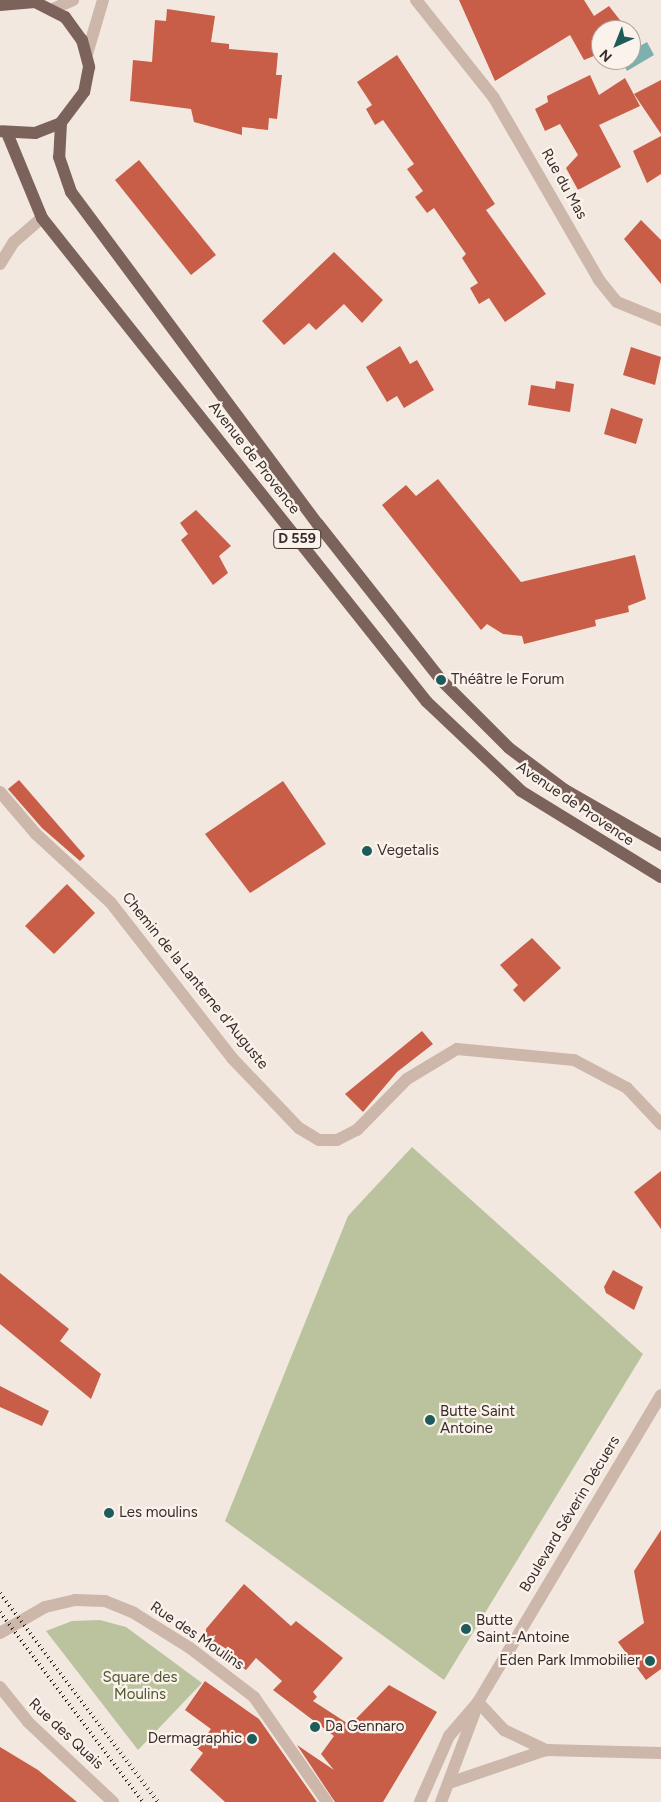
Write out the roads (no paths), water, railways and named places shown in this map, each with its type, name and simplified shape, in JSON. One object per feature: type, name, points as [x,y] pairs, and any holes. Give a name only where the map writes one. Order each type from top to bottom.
[{"type":"main road","points":[[0,5],[16,0],[53,9],[75,27],[87,54],[84,92],[61,122],[35,134],[3,132]]},
{"type":"main road","name":"Avenue de Provence","points":[[61,122],[60,157],[71,192],[318,524],[452,692],[509,748],[565,790],[661,845]]},
{"type":"main road","name":"Avenue de Provence","points":[[3,132],[42,218],[427,702],[521,791],[661,877]]},
{"type":"street","points":[[53,9],[73,0]]},
{"type":"street","points":[[87,54],[103,0]]},
{"type":"street","name":"Rue du Mas","points":[[416,0],[514,129],[599,280],[617,302],[661,320]]},
{"type":"street","points":[[0,264],[14,242],[42,218]]},
{"type":"street","name":"Chemin de la Lanterne d'Auguste","points":[[0,792],[36,834],[111,903],[232,1058],[299,1128],[319,1140],[344,1136],[357,1130],[407,1079],[457,1049],[574,1060],[627,1088],[661,1124]]},
{"type":"street","name":"Boulevard Séverin Décuers","points":[[420,1802],[424,1788],[449,1736],[478,1702],[661,1395]]},
{"type":"street","name":"Rue des Moulins","points":[[0,1633],[45,1607],[75,1600],[105,1601],[134,1613],[244,1688],[266,1710],[327,1802]]},
{"type":"street","name":"Rue des Quais","points":[[0,1687],[28,1722],[113,1802]]},
{"type":"street","points":[[478,1702],[504,1730],[546,1750]]},
{"type":"street","name":"Boulevard Séverin Décuers","points":[[441,1802],[478,1702]]},
{"type":"street","points":[[449,1784],[546,1750],[661,1753]]},
{"type":"street","points":[[410,1802],[424,1788]]},
{"type":"water","points":[[647,42],[654,55],[641,63],[641,45]]},
{"type":"railway","points":[[0,1593],[158,1802]]},
{"type":"railway","points":[[0,1612],[143,1802]]},
{"type":"place","name":"Théâtre le Forum","points":[[441,680]]},
{"type":"place","name":"Vegetalis","points":[[367,851]]},
{"type":"place","name":"Butte Saint Antoine","points":[[430,1420]]},
{"type":"place","name":"Les moulins","points":[[109,1513]]},
{"type":"place","name":"Butte Saint-Antoine","points":[[466,1629]]},
{"type":"place","name":"Eden Park Immobilier","points":[[650,1661]]},
{"type":"place","name":"Da Gennaro","points":[[315,1727]]},
{"type":"place","name":"Dermagraphic","points":[[252,1739]]},
{"type":"park label","name":"Square des Moulins","points":[[140,1686]]}]
